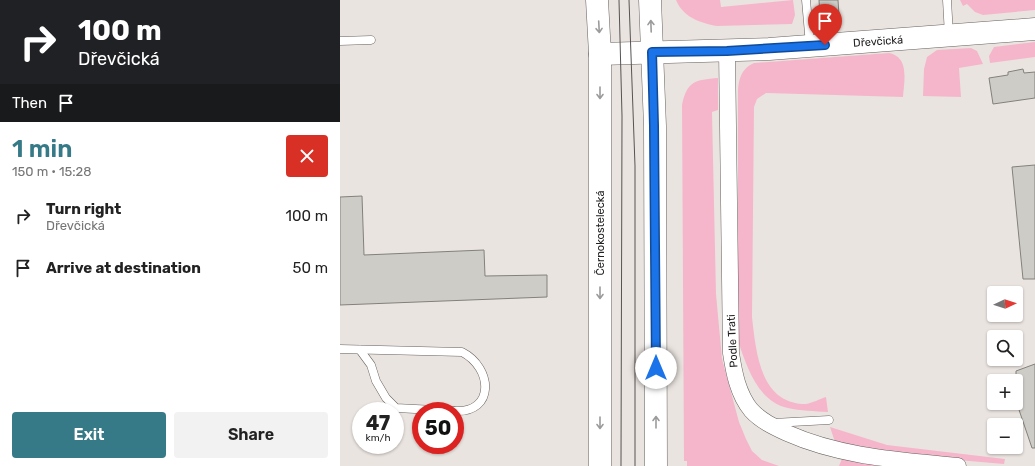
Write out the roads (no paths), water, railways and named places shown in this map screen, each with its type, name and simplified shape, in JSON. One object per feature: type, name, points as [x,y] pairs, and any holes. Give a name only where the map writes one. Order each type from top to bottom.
[{"type":"main road","name":"Černokostelecká","points":[[597,0],[600,54],[600,460]]},
{"type":"main road","points":[[650,0],[655,134],[656,463]]},
{"type":"main road","name":"Dřevčická","points":[[600,54],[727,51],[1035,29]]},
{"type":"street","name":"Podle Trati","points":[[727,51],[731,353],[736,381],[743,398],[751,410],[766,423],[795,436],[844,452],[887,459],[958,466]]},
{"type":"lane","points":[[806,0],[810,46]]},
{"type":"lane","points":[[947,0],[949,36]]},
{"type":"lane","points":[[340,41],[371,40]]},
{"type":"lane","points":[[340,350],[462,352],[472,357],[482,370],[485,383],[483,398],[475,408],[464,410]]},
{"type":"lane","points":[[360,350],[371,365],[376,381],[386,398],[396,408],[412,409]]},
{"type":"lane","points":[[766,423],[829,420]]},
{"type":"tram line","points":[[619,0],[622,116],[621,466]]},
{"type":"tram line","points":[[629,0],[635,166],[635,466]]}]
